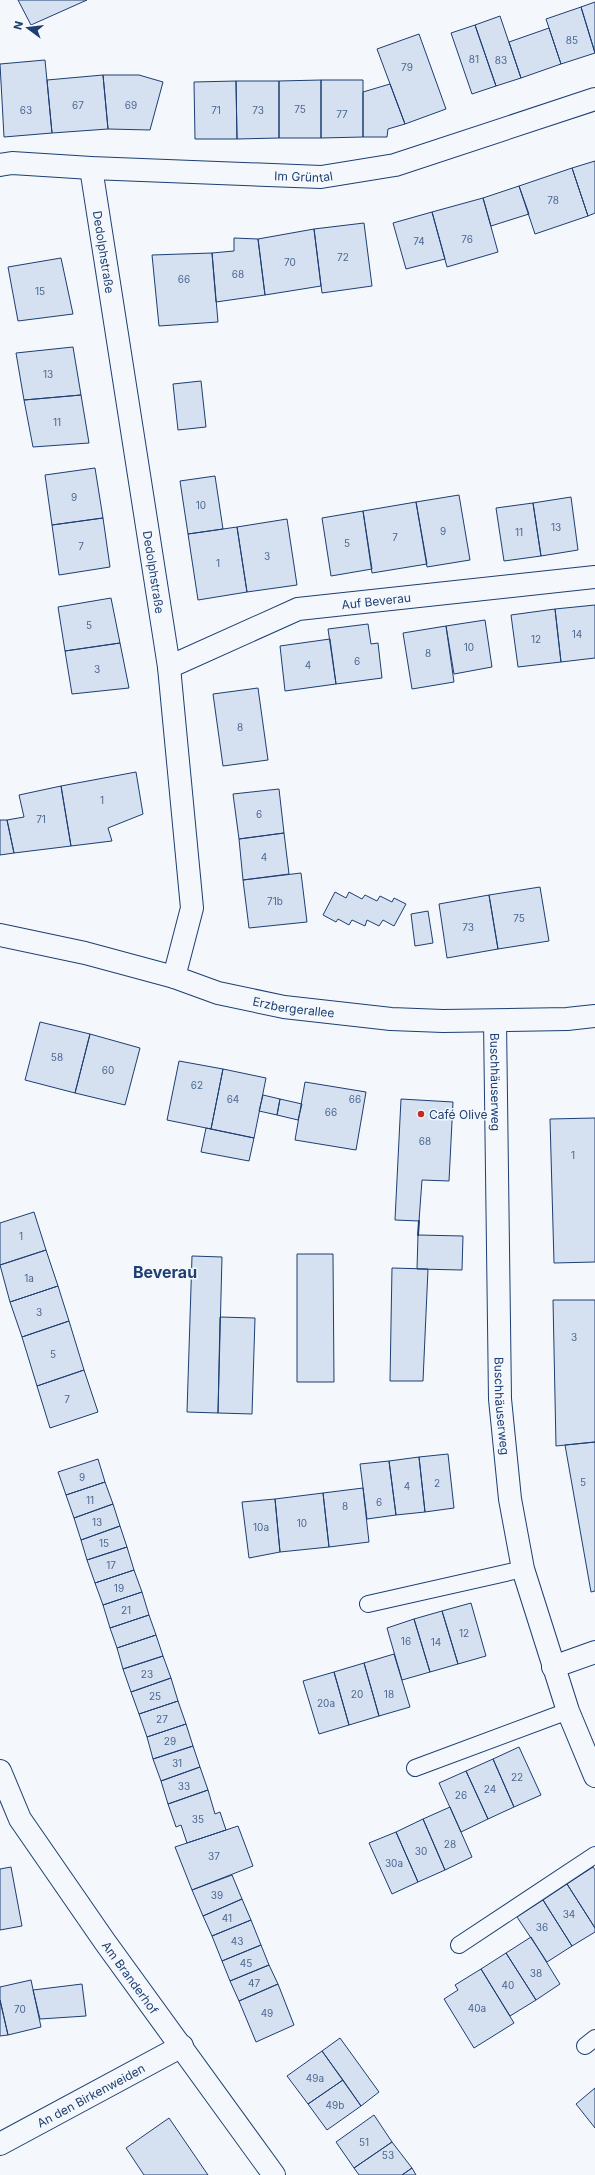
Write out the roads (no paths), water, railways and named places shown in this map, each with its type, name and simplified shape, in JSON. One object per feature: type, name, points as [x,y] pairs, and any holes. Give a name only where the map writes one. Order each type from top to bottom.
[{"type":"street","name":"Im Grüntal","points":[[0,165],[12,163],[91,168],[321,177],[395,165],[595,98]]},
{"type":"street","name":"Dedolphstraße","points":[[91,168],[169,667],[192,908],[174,977]]},
{"type":"street","name":"Auf Beverau","points":[[169,667],[298,609],[595,577]]},
{"type":"street","name":"Erzbergerallee","points":[[0,935],[85,953],[174,977],[218,993],[284,1008],[390,1019],[495,1021],[567,1019],[595,1016]]},
{"type":"street","name":"Buschhäuserweg","points":[[495,1021],[500,1399],[510,1499],[523,1569],[568,1711],[595,1776]]},
{"type":"street","points":[[553,1666],[595,1652]]},
{"type":"street","name":"Am Branderhof","points":[[0,1771],[20,1819],[105,1942],[182,2046],[274,2175]]},
{"type":"street","name":"An den Birkenweiden","points":[[0,2144],[182,2046]]},
{"type":"lane","points":[[368,1604],[523,1569]]},
{"type":"lane","points":[[415,1768],[568,1711]]},
{"type":"lane","points":[[459,1945],[595,1854]]},
{"type":"place","name":"Café Olive","points":[[421,1114]]},
{"type":"district","name":"Beverau","points":[[165,1272]]}]
